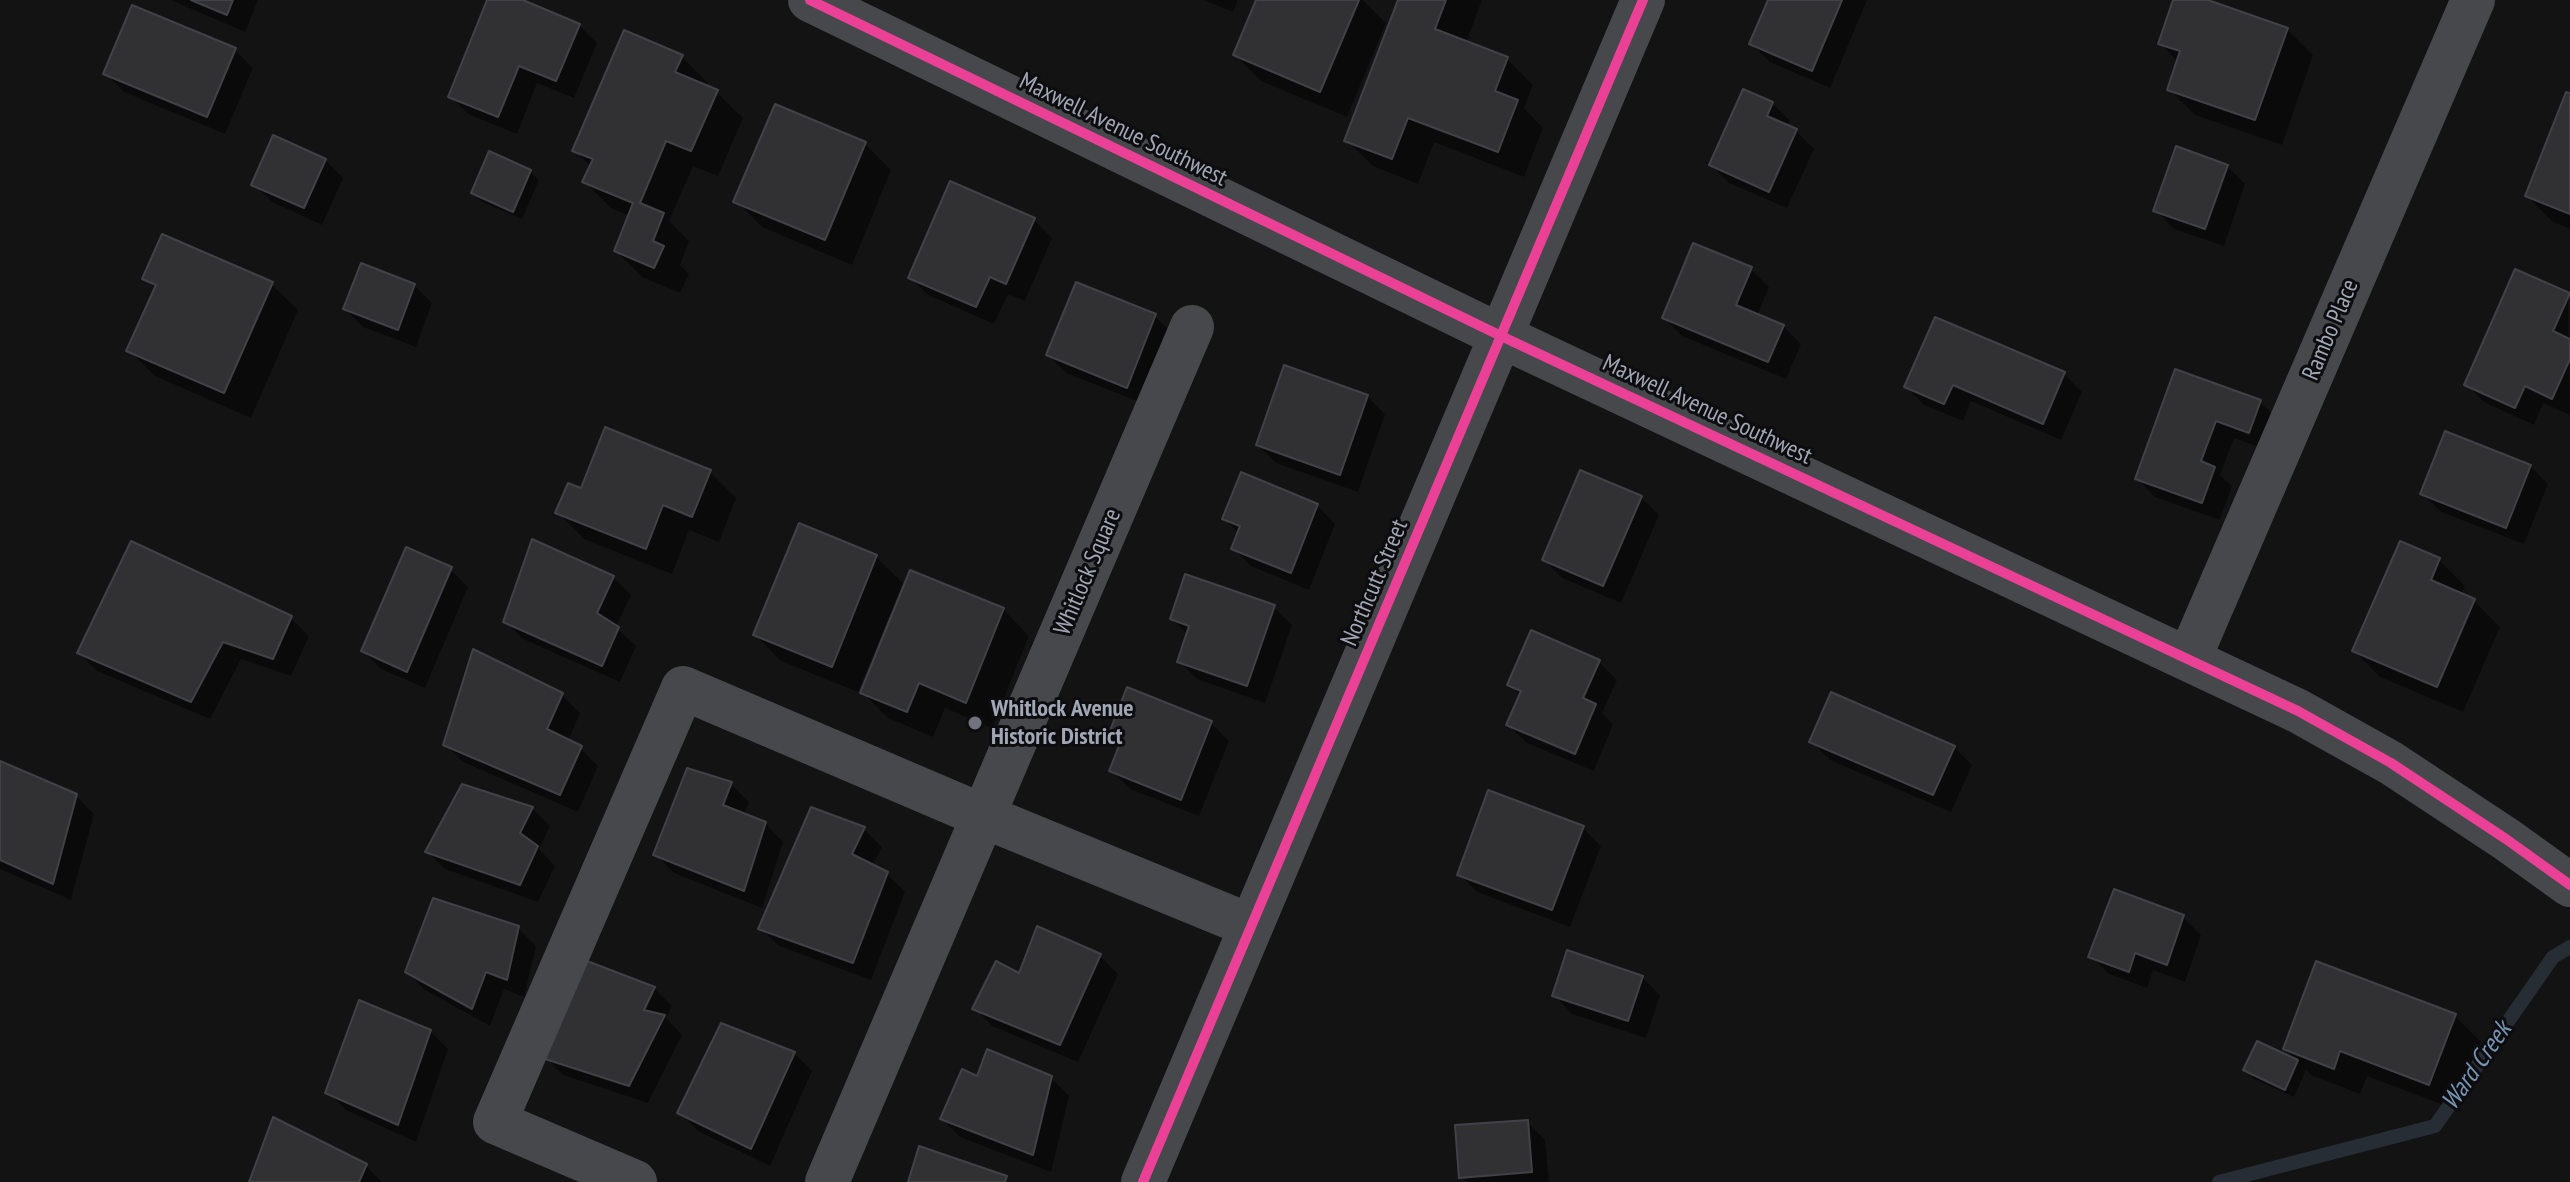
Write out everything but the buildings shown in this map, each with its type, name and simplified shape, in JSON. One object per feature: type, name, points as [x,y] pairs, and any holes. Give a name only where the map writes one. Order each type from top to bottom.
[{"type":"street","name":"Maxwell Avenue Southwest","points":[[810,0],[1501,336],[2298,711],[2391,763],[2570,885]]},
{"type":"street","name":"Northcutt Street","points":[[1143,1182],[1643,0]]},
{"type":"street","name":"Rambo Place","points":[[2189,659],[2473,0]]},
{"type":"street","name":"Whitlock Square","points":[[827,1182],[1192,327]]},
{"type":"street","points":[[635,1182],[495,1122],[683,688],[1251,926]]},
{"type":"waterway","name":"Ward Creek","points":[[2219,1182],[2435,1126],[2553,957],[2570,947]]},
{"type":"cycle path","points":[[810,0],[1501,336],[2298,711],[2391,763],[2570,885]]},
{"type":"cycle path","points":[[1143,1182],[1643,0]]},
{"type":"place","name":"Whitlock Avenue Historic District","points":[[975,723]]}]
